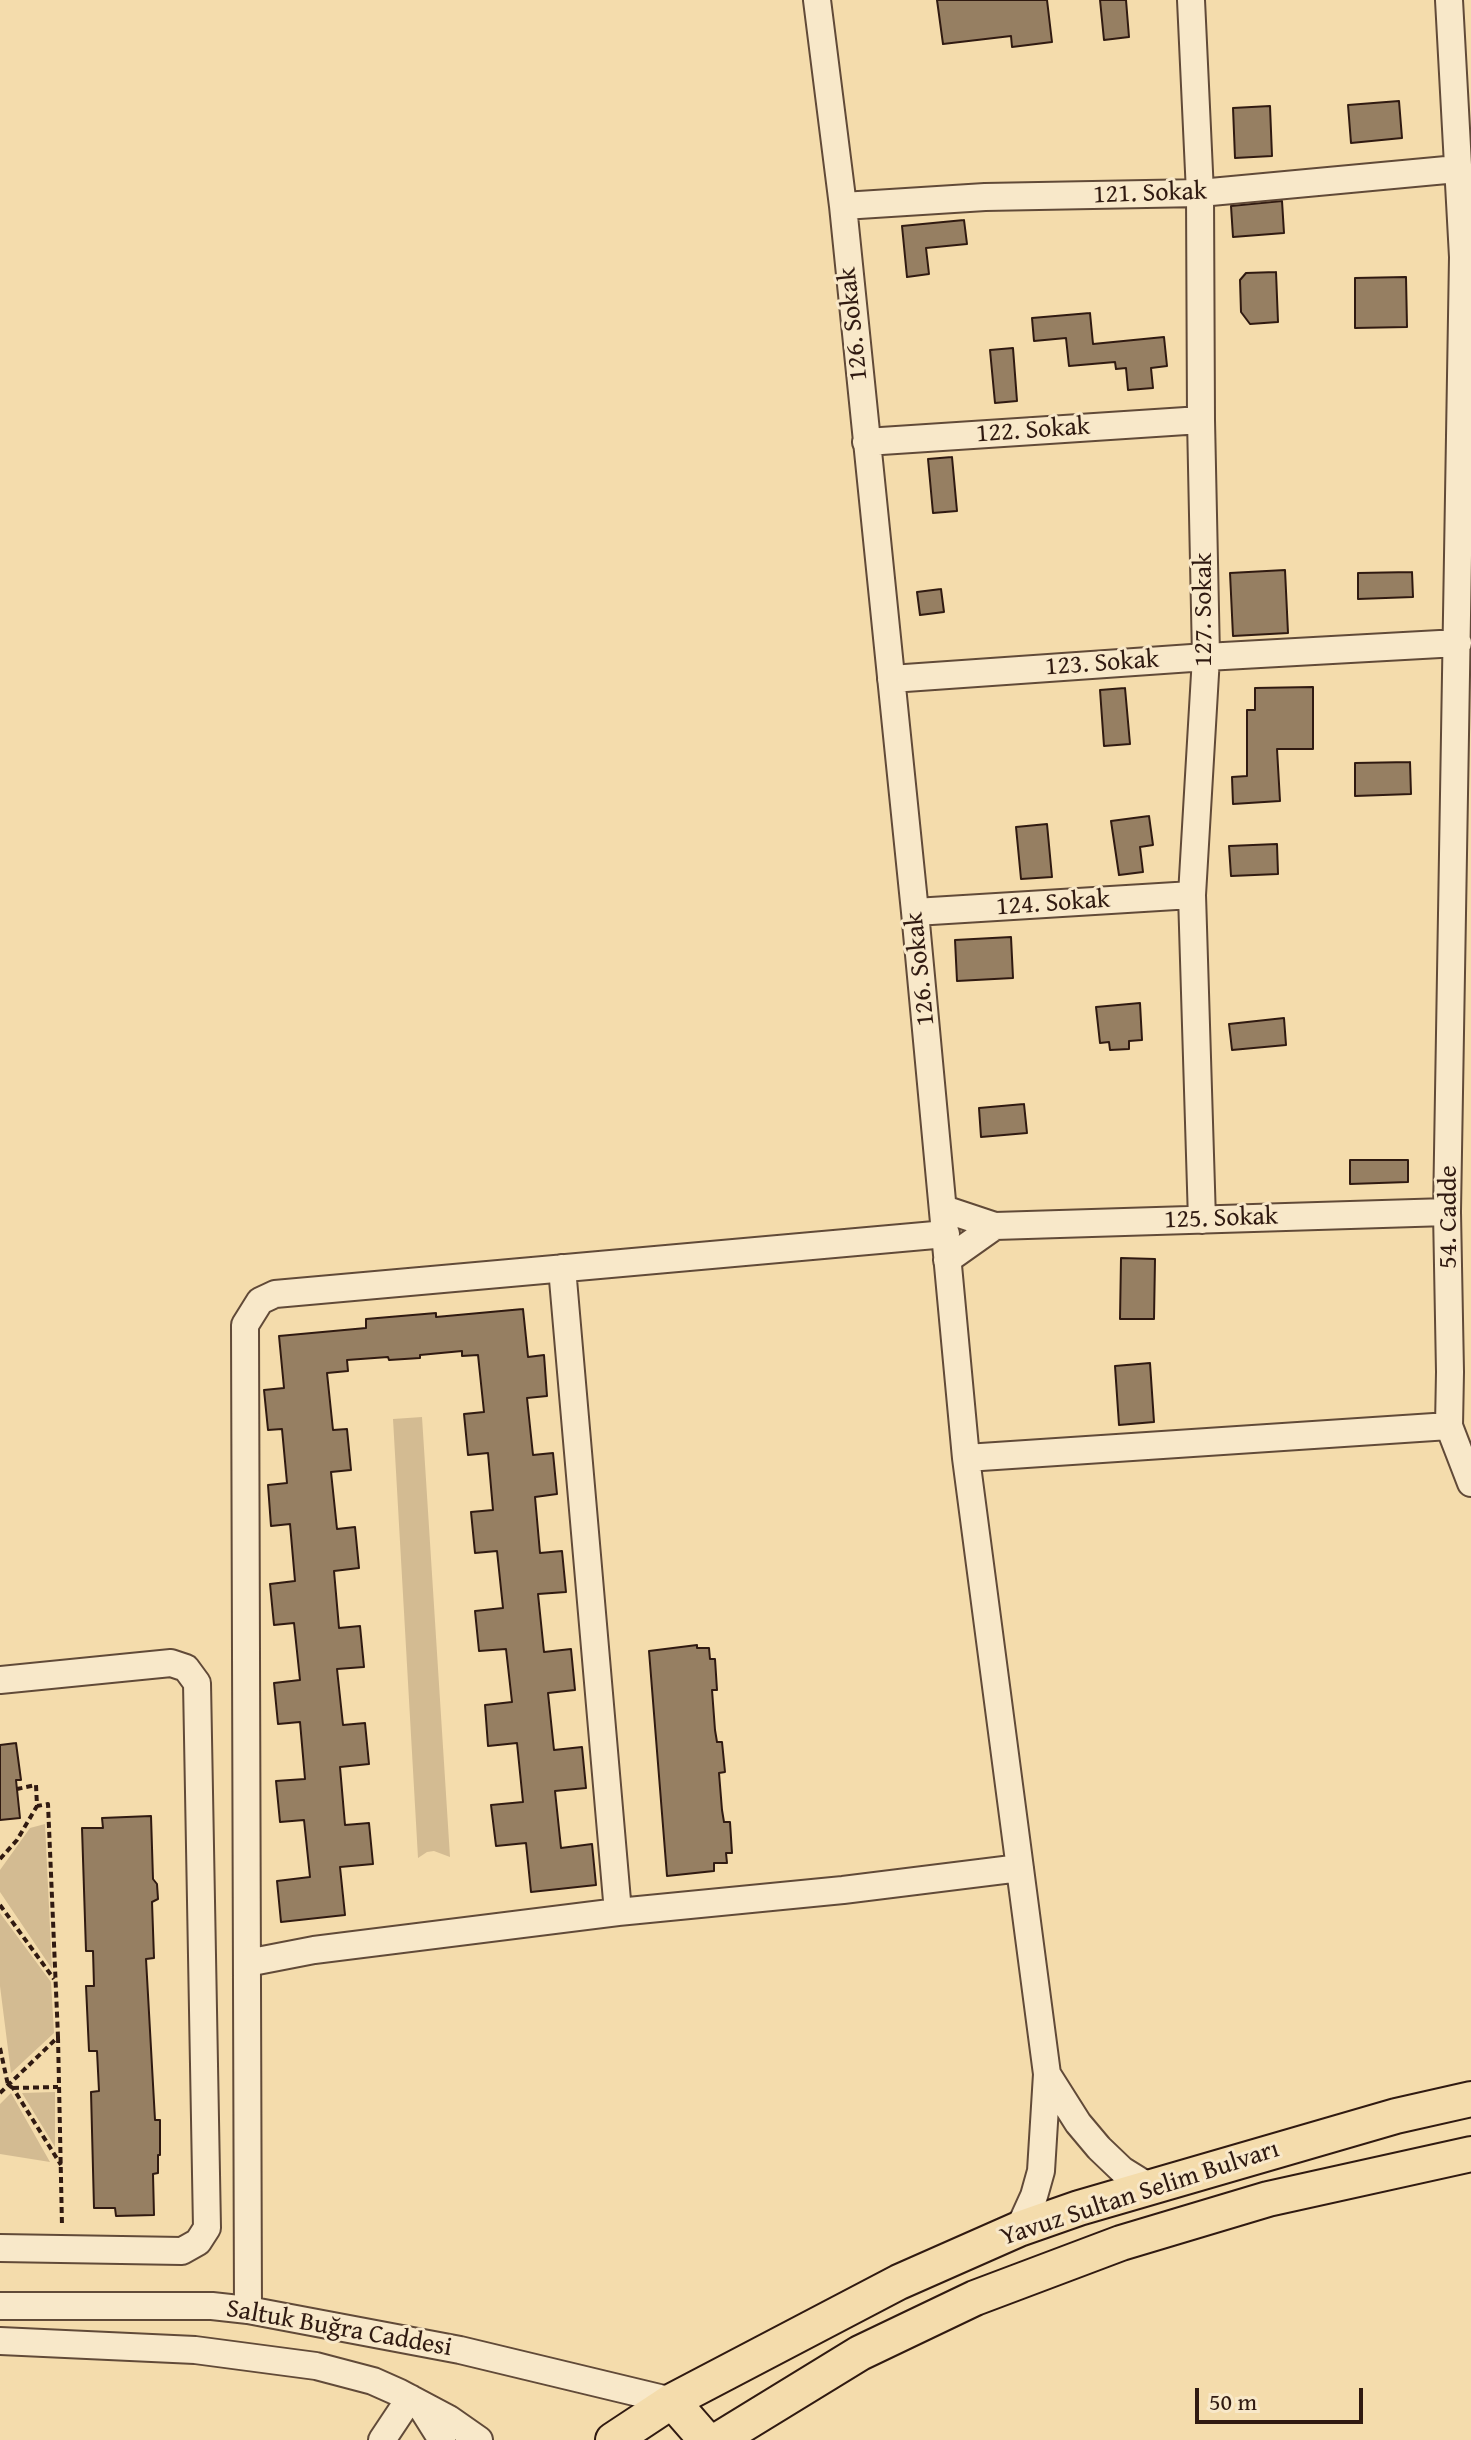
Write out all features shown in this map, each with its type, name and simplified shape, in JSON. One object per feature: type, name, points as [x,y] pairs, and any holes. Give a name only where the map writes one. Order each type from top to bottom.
[{"type":"main road","name":"Yavuz Sultan Selim Bulvarı","points":[[613,2440],[672,2401],[899,2282],[1019,2229],[1079,2208],[1396,2116],[1471,2099]]},
{"type":"main road","name":"Yavuz Sultan Selim Bulvarı","points":[[718,2440],[860,2353],[975,2298],[1077,2259],[1268,2199],[1471,2154]]},
{"type":"main road","points":[[672,2401],[706,2440]]},
{"type":"street","name":"126. Sokak","points":[[817,0],[843,206],[915,912],[966,1458],[1047,2074]]},
{"type":"street","name":"127. Sokak","points":[[1191,0],[1200,193],[1206,657],[1192,895],[1202,1220]]},
{"type":"street","name":"54. Cadde","points":[[1449,0],[1457,169],[1467,257],[1458,643],[1464,706],[1447,1212],[1461,1369],[1449,1426]]},
{"type":"street","name":"121. Sokak","points":[[843,206],[985,197],[1200,193],[1457,169]]},
{"type":"street","name":"122. Sokak","points":[[866,442],[1201,420]]},
{"type":"street","name":"123. Sokak","points":[[891,679],[1458,643]]},
{"type":"street","name":"124. Sokak","points":[[915,912],[1192,895]]},
{"type":"street","name":"125. Sokak","points":[[946,1234],[995,1226],[1447,1212]]},
{"type":"street","points":[[248,2310],[245,1325],[260,1301],[275,1294],[946,1234],[995,1226]]},
{"type":"street","points":[[562,1268],[618,1912]]},
{"type":"street","points":[[966,1458],[1449,1426],[1471,1483]]},
{"type":"street","points":[[0,1680],[171,1663],[186,1668],[197,1683],[207,2228],[198,2242],[182,2251],[0,2248]]},
{"type":"street","points":[[247,1963],[314,1950],[618,1912],[843,1890],[1020,1868]]},
{"type":"street","points":[[1047,2074],[1078,2123],[1099,2148],[1122,2170],[1151,2188]]},
{"type":"street","points":[[1019,2229],[1041,2171],[1047,2074]]},
{"type":"street","name":"Saltuk Buğra Caddesi","points":[[0,2306],[212,2306],[248,2310],[460,2350],[672,2401]]},
{"type":"street","name":"Saltuk Buğra Caddesi","points":[[0,2341],[195,2350],[344,2372],[373,2381],[414,2400],[479,2440]]},
{"type":"street","points":[[382,2440],[414,2400],[442,2440]]},
{"type":"path","points":[[0,1859],[17,1840],[37,1806],[36,1785],[17,1789]]},
{"type":"path","points":[[37,1806],[48,1804],[63,2249]]},
{"type":"path","points":[[0,1905],[56,1981]]},
{"type":"path","points":[[0,2093],[10,2087],[58,2037]]},
{"type":"path","points":[[0,2048],[10,2087],[61,2165]]},
{"type":"path","points":[[10,2087],[59,2087]]},
{"type":"shaded area","points":[[422,1417],[450,1857],[434,1851],[418,1858],[393,1419]]},
{"type":"shaded area","points":[[45,1824],[52,1969],[0,1892],[0,1870],[30,1828]]},
{"type":"shaded area","points":[[0,1913],[51,1982],[54,2033],[11,2073],[0,1986]]},
{"type":"shaded area","points":[[55,2092],[55,2147],[22,2093]]},
{"type":"shaded area","points":[[11,2093],[50,2162],[0,2154],[0,2104]]},
{"type":"building","points":[[937,0],[1047,0],[1052,42],[1012,47],[1011,36],[943,44]]},
{"type":"building","points":[[1100,0],[1126,0],[1129,37],[1104,40]]},
{"type":"building","points":[[1399,101],[1402,138],[1351,143],[1348,105]]},
{"type":"building","points":[[1270,106],[1272,156],[1235,158],[1233,108]]},
{"type":"building","points":[[1282,201],[1284,233],[1233,237],[1231,206]]},
{"type":"building","points":[[964,220],[967,244],[926,248],[929,274],[907,277],[902,226]]},
{"type":"building","points":[[1276,272],[1278,322],[1250,324],[1241,312],[1240,280],[1246,273]]},
{"type":"building","points":[[1406,277],[1407,327],[1355,328],[1355,278]]},
{"type":"building","points":[[1090,313],[1093,344],[1164,337],[1167,366],[1151,368],[1153,388],[1128,390],[1126,368],[1116,369],[1115,362],[1069,366],[1066,338],[1034,341],[1032,318]]},
{"type":"building","points":[[1013,348],[1017,401],[995,403],[990,350]]},
{"type":"building","points":[[952,457],[957,511],[933,513],[928,459]]},
{"type":"building","points":[[1285,570],[1288,633],[1233,636],[1230,573]]},
{"type":"building","points":[[1412,572],[1413,597],[1358,599],[1358,573]]},
{"type":"building","points":[[941,589],[944,612],[920,615],[917,592]]},
{"type":"building","points":[[1313,687],[1313,749],[1277,749],[1280,801],[1233,804],[1232,777],[1247,776],[1247,710],[1255,710],[1255,688]]},
{"type":"building","points":[[1125,688],[1130,744],[1104,746],[1100,690]]},
{"type":"building","points":[[1410,762],[1411,794],[1355,796],[1355,763]]},
{"type":"building","points":[[1149,816],[1153,845],[1140,847],[1143,872],[1119,875],[1111,821]]},
{"type":"building","points":[[1047,824],[1052,877],[1021,879],[1016,827]]},
{"type":"building","points":[[1277,844],[1278,874],[1231,876],[1229,846]]},
{"type":"building","points":[[1011,937],[1013,978],[957,981],[955,940]]},
{"type":"building","points":[[1140,1003],[1142,1040],[1129,1041],[1129,1049],[1110,1050],[1109,1042],[1100,1043],[1096,1007]]},
{"type":"building","points":[[1284,1018],[1286,1045],[1232,1050],[1229,1024]]},
{"type":"building","points":[[1024,1104],[1027,1133],[981,1137],[979,1108]]},
{"type":"building","points":[[1350,1160],[1408,1160],[1408,1182],[1350,1184]]},
{"type":"building","points":[[1121,1258],[1155,1259],[1154,1319],[1120,1319]]},
{"type":"building","points":[[523,1309],[528,1357],[544,1355],[547,1396],[527,1398],[533,1455],[553,1453],[557,1494],[535,1497],[540,1553],[562,1551],[566,1592],[538,1594],[544,1652],[571,1649],[575,1690],[548,1693],[554,1750],[582,1747],[586,1788],[555,1791],[561,1848],[592,1844],[596,1885],[531,1892],[526,1843],[496,1846],[491,1805],[523,1802],[517,1743],[488,1746],[485,1705],[512,1702],[506,1649],[479,1651],[475,1611],[503,1608],[497,1551],[475,1553],[471,1512],[493,1510],[488,1453],[468,1455],[464,1414],[484,1412],[478,1355],[462,1356],[462,1351],[420,1355],[420,1358],[347,1360],[348,1371],[327,1373],[333,1430],[347,1429],[351,1470],[331,1472],[337,1529],[355,1527],[359,1568],[334,1571],[339,1628],[360,1626],[364,1667],[337,1669],[343,1725],[365,1723],[369,1764],[340,1767],[345,1825],[369,1823],[373,1864],[340,1867],[345,1915],[281,1922],[277,1881],[310,1877],[304,1820],[280,1822],[276,1781],[305,1779],[300,1722],[278,1724],[274,1683],[300,1680],[294,1623],[274,1625],[270,1584],[295,1581],[290,1524],[271,1526],[268,1485],[287,1483],[282,1429],[268,1430],[264,1390],[284,1388],[279,1336],[366,1328],[366,1319],[436,1313],[436,1317]]},
{"type":"building","points":[[1150,1363],[1154,1422],[1119,1425],[1115,1366]]},
{"type":"building","points":[[697,1645],[697,1648],[709,1648],[710,1659],[715,1659],[717,1690],[712,1690],[715,1730],[717,1742],[722,1742],[725,1772],[719,1773],[722,1810],[724,1822],[730,1822],[732,1853],[726,1853],[727,1863],[714,1863],[714,1871],[667,1876],[649,1651]]},
{"type":"building","points":[[16,1743],[21,1780],[16,1780],[20,1818],[0,1820],[0,1745]]},
{"type":"building","points":[[151,1816],[153,1879],[157,1884],[158,1899],[152,1902],[154,1958],[146,1959],[155,2120],[160,2120],[160,2155],[158,2173],[153,2174],[154,2215],[116,2216],[115,2208],[94,2208],[91,2092],[99,2091],[97,2051],[89,2051],[86,1986],[94,1986],[93,1951],[86,1951],[82,1828],[103,1828],[102,1818]]}]
